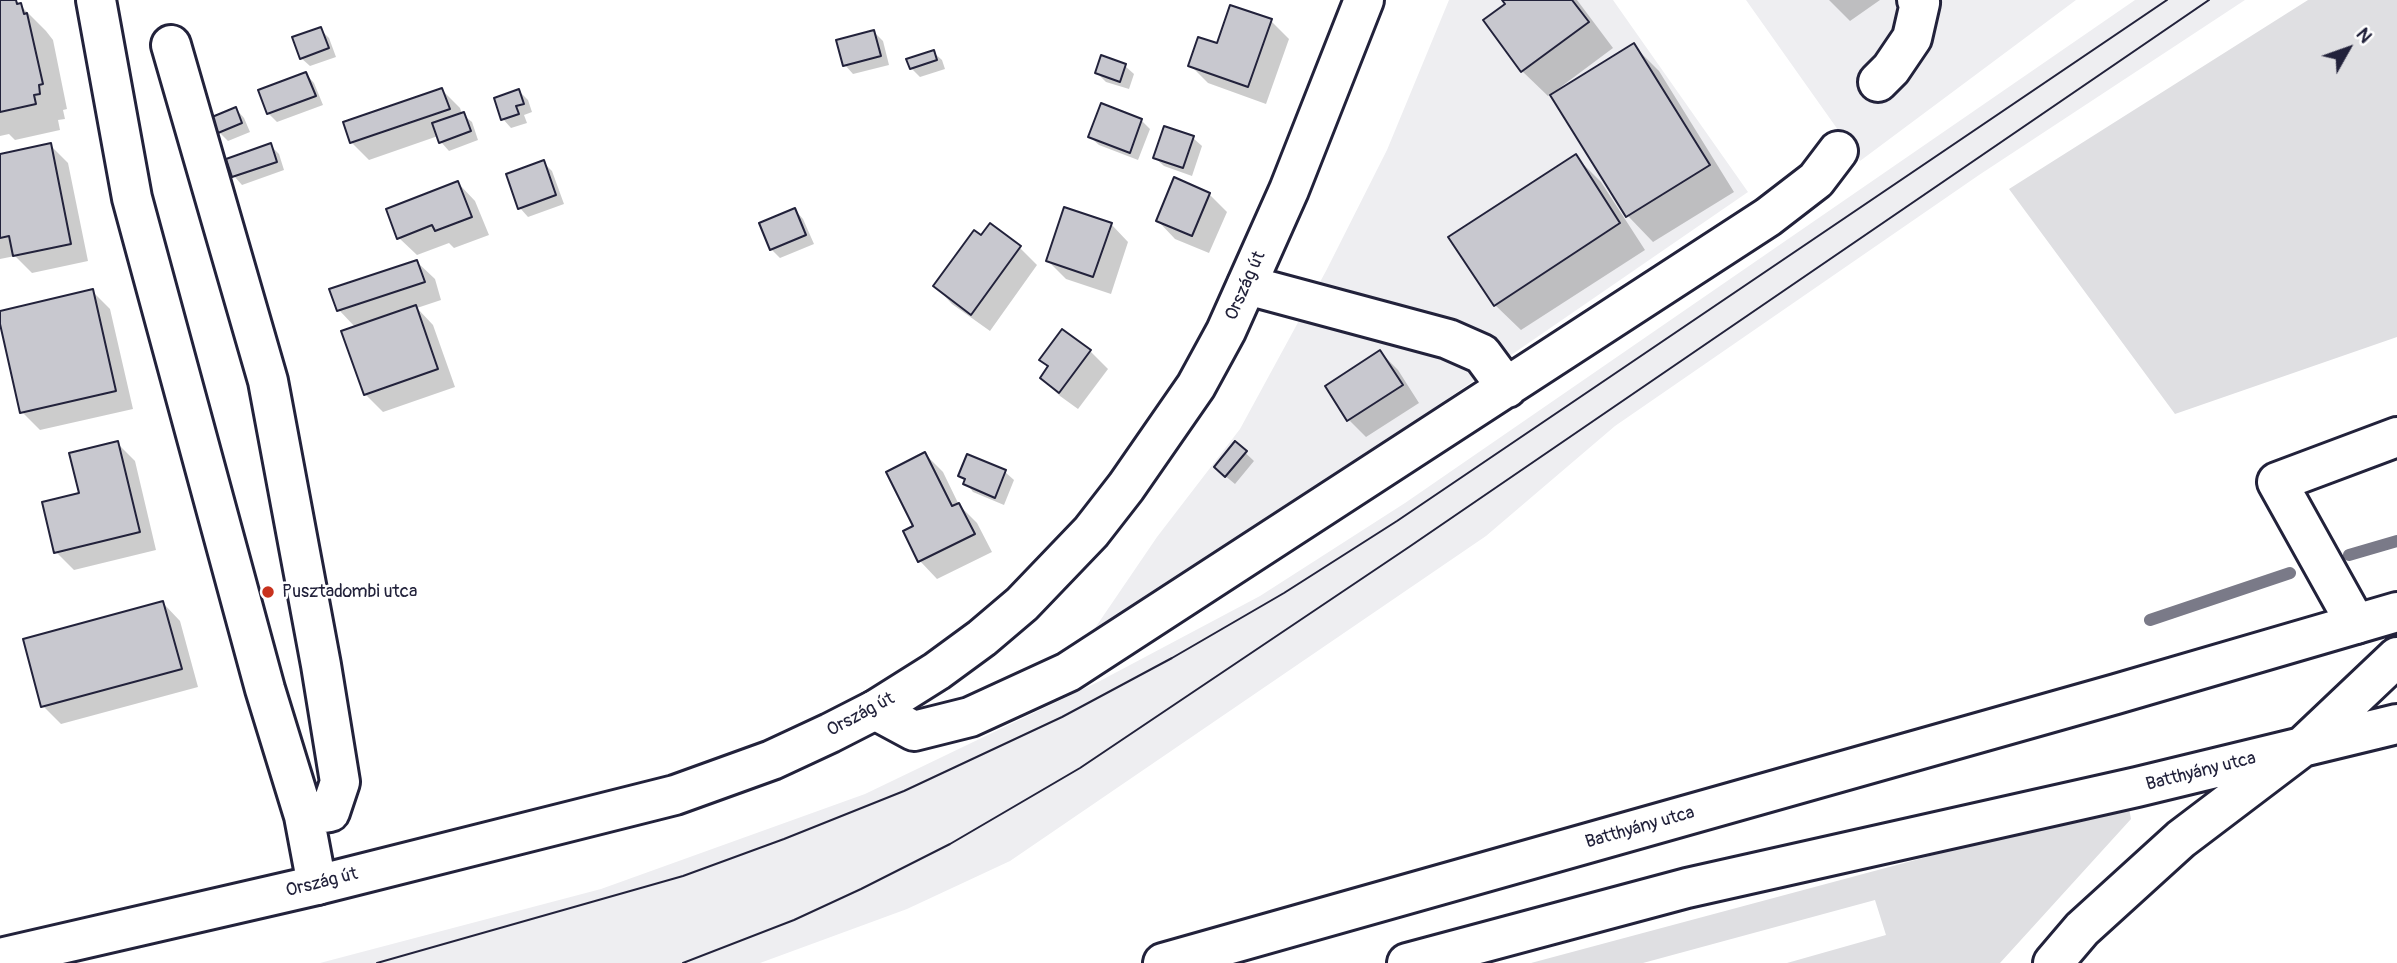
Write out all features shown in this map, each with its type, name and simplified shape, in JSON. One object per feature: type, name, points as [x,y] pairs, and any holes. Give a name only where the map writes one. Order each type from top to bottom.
[{"type":"main road","points":[[96,0],[132,198],[265,689],[304,816],[317,885]]},
{"type":"main road","name":"Ország út","points":[[0,958],[317,885],[676,795],[772,760],[875,710],[937,671],[1022,604],[1091,532],[1140,468],[1196,386],[1226,331],[1289,190],[1364,0]]},
{"type":"main road","points":[[1878,82],[1891,69],[1912,38],[1921,1]]},
{"type":"main road","points":[[171,44],[268,382],[321,665],[340,782],[330,811],[304,816]]},
{"type":"main road","points":[[875,710],[914,732],[970,717],[1068,672],[1768,217],[1816,180],[1838,151]]},
{"type":"main road","points":[[1247,285],[1448,339],[1482,354],[1507,388]]},
{"type":"main road","points":[[2356,624],[2277,482],[2397,437]]},
{"type":"main road","name":"Batthyány utca","points":[[1163,963],[2397,612]]},
{"type":"main road","points":[[2055,962],[2082,929],[2181,839],[2301,748],[2397,657]]},
{"type":"main road","name":"Batthyány utca","points":[[1407,963],[1686,888],[2137,787],[2397,724]]},
{"type":"shaded area","points":[[1449,0],[1613,0],[1748,192],[1078,653],[1157,537],[1240,429],[1326,271],[1387,150]]},
{"type":"shaded area","points":[[1746,0],[2076,0],[1860,161]]},
{"type":"shaded area","points":[[2135,0],[2245,0],[1979,175],[1615,426],[1486,536],[1010,861],[907,909],[760,963],[320,963],[601,889],[865,794],[1098,682],[1260,596],[1405,503]]},
{"type":"shaded area","points":[[2308,0],[2397,0],[2397,337],[2175,414],[2009,189]]},
{"type":"shaded area","points":[[2128,803],[2131,819],[2000,963],[1787,963],[1886,935],[1875,900],[1643,963],[1531,963]]},
{"type":"building","points":[[0,0],[16,0],[17,4],[21,3],[24,14],[27,13],[43,84],[39,85],[40,94],[34,95],[36,104],[0,112]]},
{"type":"building","points":[[1502,0],[1572,0],[1589,22],[1521,72],[1483,20],[1505,4]]},
{"type":"building","points":[[1230,5],[1272,19],[1248,87],[1188,66],[1198,37],[1217,43]]},
{"type":"building","points":[[321,27],[329,48],[300,59],[292,37]]},
{"type":"building","points":[[874,30],[881,56],[843,66],[836,40]]},
{"type":"building","points":[[1634,43],[1710,165],[1626,217],[1550,95]]},
{"type":"building","points":[[934,50],[937,60],[910,69],[906,59]]},
{"type":"building","points":[[1101,55],[1126,64],[1120,82],[1095,73]]},
{"type":"building","points":[[306,72],[316,96],[267,114],[258,90]]},
{"type":"building","points":[[442,88],[450,109],[350,143],[343,122]]},
{"type":"building","points":[[519,89],[524,104],[516,106],[519,114],[501,120],[494,98]]},
{"type":"building","points":[[1101,103],[1142,119],[1130,153],[1088,137]]},
{"type":"building","points":[[236,107],[242,123],[218,133],[212,117]]},
{"type":"building","points":[[464,112],[471,131],[439,143],[432,123]]},
{"type":"building","points":[[1164,126],[1194,136],[1183,168],[1153,158]]},
{"type":"building","points":[[51,143],[71,244],[13,256],[9,236],[0,238],[0,154]]},
{"type":"building","points":[[271,143],[277,162],[232,177],[226,159]]},
{"type":"building","points":[[1576,154],[1620,223],[1494,306],[1448,237]]},
{"type":"building","points":[[544,160],[556,195],[518,209],[506,174]]},
{"type":"building","points":[[1174,177],[1210,193],[1192,236],[1156,221]]},
{"type":"building","points":[[458,181],[472,217],[435,231],[432,225],[397,239],[386,209]]},
{"type":"building","points":[[1064,207],[1112,223],[1093,277],[1046,261]]},
{"type":"building","points":[[795,208],[806,235],[770,250],[759,223]]},
{"type":"building","points":[[990,223],[1021,246],[971,315],[933,286],[974,230],[981,235]]},
{"type":"building","points":[[417,260],[425,282],[337,311],[329,289]]},
{"type":"building","points":[[93,289],[116,391],[20,413],[0,324],[0,311]]},
{"type":"building","points":[[416,305],[438,369],[364,395],[341,331]]},
{"type":"building","points":[[1062,329],[1091,350],[1059,393],[1040,378],[1048,366],[1039,360]]},
{"type":"building","points":[[1380,350],[1403,385],[1347,421],[1325,386]]},
{"type":"building","points":[[118,441],[140,532],[54,553],[42,502],[79,493],[69,453]]},
{"type":"building","points":[[1235,441],[1247,451],[1225,477],[1214,467]]},
{"type":"building","points":[[925,452],[952,506],[959,503],[975,534],[918,562],[903,531],[913,526],[886,472]]},
{"type":"building","points":[[967,454],[1006,470],[995,498],[963,484],[965,479],[958,476]]},
{"type":"building","points":[[163,601],[182,669],[41,707],[23,639]]},
{"type":"waterway","points":[[2349,555],[2397,541]]},
{"type":"waterway","points":[[2150,620],[2290,573]]},
{"type":"tram line","points":[[377,963],[683,876],[784,839],[904,791],[1062,717],[1172,658],[1284,593],[1397,521],[2167,0]]},
{"type":"tram line","points":[[683,963],[794,920],[861,889],[950,844],[1080,768],[1409,547],[2209,0]]},
{"type":"place","name":"Pusztadombi utca","points":[[268,592]]}]
